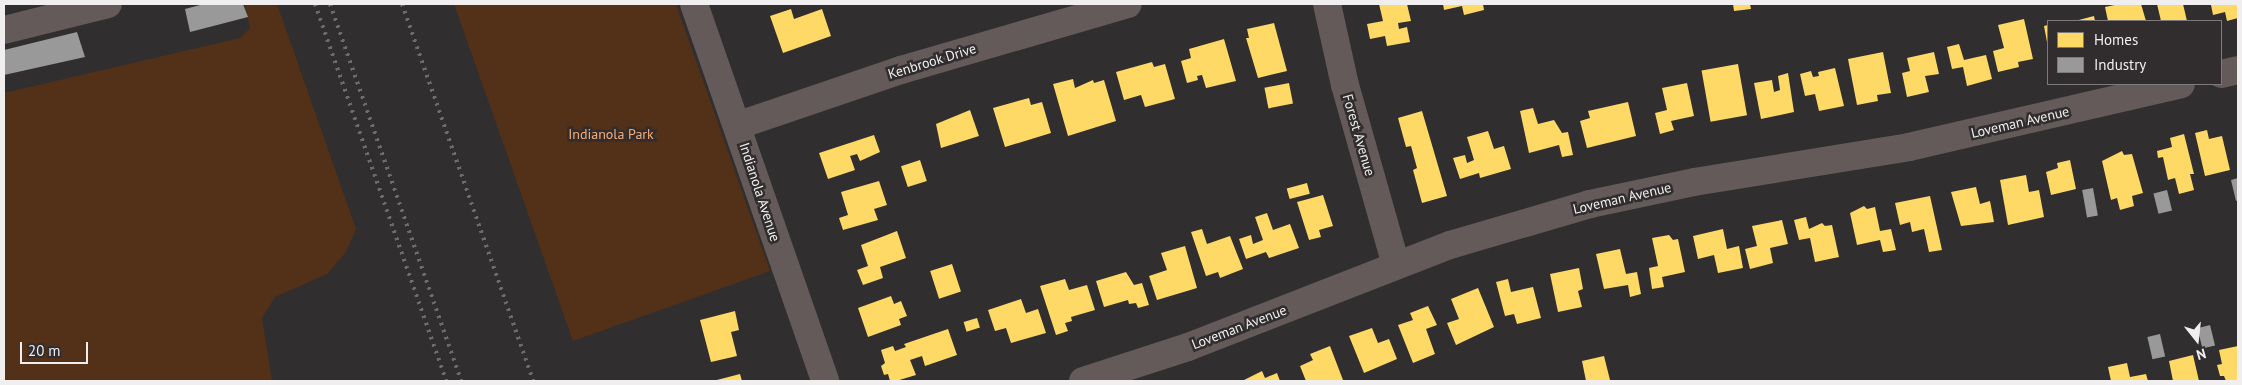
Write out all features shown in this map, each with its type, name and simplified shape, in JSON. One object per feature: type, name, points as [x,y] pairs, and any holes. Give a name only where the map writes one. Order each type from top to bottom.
[{"type":"street","points":[[4,30],[108,4]]},
{"type":"street","name":"Indianola Avenue","points":[[694,4],[738,125],[825,381]]},
{"type":"street","name":"Kenbrook Drive","points":[[738,125],[900,70],[1128,4]]},
{"type":"street","name":"Forest Avenue","points":[[1327,4],[1345,85],[1396,265]]},
{"type":"street","points":[[2222,74],[2238,70]]},
{"type":"street","name":"Loveman Avenue","points":[[1083,381],[1188,347],[1450,245],[1590,204],[1694,182],[1909,147],[2177,85]]},
{"type":"green space","points":[[245,4],[277,4],[356,229],[346,252],[327,274],[275,297],[262,318],[272,381],[4,381],[4,93],[240,38],[250,28]]},
{"type":"green space","name":"Indianola Park","points":[[454,4],[676,4],[770,271],[573,341]]},
{"type":"building: Homes","points":[[1379,4],[1407,4],[1411,21],[1398,23],[1399,29],[1407,27],[1410,42],[1387,46],[1385,36],[1370,39],[1367,24],[1383,21]]},
{"type":"building: Homes","points":[[1443,4],[1483,4],[1484,10],[1464,15],[1462,6],[1444,10]]},
{"type":"building: Homes","points":[[1733,4],[1750,4],[1751,9],[1734,11]]},
{"type":"building: Homes","points":[[2119,4],[2141,4],[2146,20],[2108,20],[2105,7]]},
{"type":"building: Homes","points":[[2157,4],[2183,4],[2187,20],[2161,20]]},
{"type":"building: Homes","points":[[2206,4],[2237,4],[2238,18],[2227,21],[2225,12],[2213,15],[2211,5]]},
{"type":"building: Homes","points":[[791,9],[794,19],[822,9],[831,36],[783,53],[770,16]]},
{"type":"building: Homes","points":[[2094,16],[2095,20],[2079,20]]},
{"type":"building: Homes","points":[[2024,19],[2033,59],[2018,62],[2019,67],[1998,72],[1993,51],[2004,48],[1998,25]]},
{"type":"building: Homes","points":[[1274,23],[1287,71],[1258,78],[1246,38],[1249,38],[1247,29]]},
{"type":"building: Homes","points":[[2047,25],[2047,42],[2044,26]]},
{"type":"building: Homes","points":[[1224,39],[1236,81],[1206,88],[1202,75],[1197,76],[1198,80],[1187,83],[1181,61],[1191,58],[1189,49]]},
{"type":"building: Homes","points":[[1959,44],[1964,60],[1986,55],[1992,79],[1967,86],[1963,67],[1952,69],[1947,47]]},
{"type":"building: Homes","points":[[1883,52],[1891,93],[1877,95],[1878,101],[1857,105],[1848,59]]},
{"type":"building: Homes","points":[[1934,52],[1939,74],[1925,76],[1929,92],[1907,97],[1902,73],[1910,71],[1907,58]]},
{"type":"building: Homes","points":[[1152,62],[1154,67],[1165,64],[1175,99],[1145,107],[1141,95],[1124,100],[1116,72]]},
{"type":"building: Homes","points":[[1738,64],[1747,115],[1711,122],[1702,70]]},
{"type":"building: Homes","points":[[1835,68],[1844,106],[1819,111],[1815,94],[1805,96],[1800,74],[1811,71],[1813,77],[1819,76],[1818,72]]},
{"type":"building: Homes","points":[[1788,73],[1794,112],[1761,119],[1754,83],[1772,80],[1774,92],[1780,90],[1778,76]]},
{"type":"building: Homes","points":[[1073,79],[1075,88],[1093,80],[1094,83],[1104,80],[1116,121],[1068,136],[1053,84]]},
{"type":"building: Homes","points":[[1289,83],[1293,104],[1268,108],[1264,88]]},
{"type":"building: Homes","points":[[1687,83],[1694,116],[1671,121],[1674,130],[1660,134],[1655,113],[1667,110],[1662,88]]},
{"type":"building: Homes","points":[[1029,98],[1031,105],[1042,102],[1051,133],[1005,147],[993,108]]},
{"type":"building: Homes","points":[[1628,102],[1636,136],[1587,148],[1580,121],[1590,118],[1588,111]]},
{"type":"building: Homes","points":[[1533,108],[1538,124],[1554,120],[1562,133],[1568,132],[1573,155],[1562,157],[1559,145],[1529,153],[1520,111]]},
{"type":"building: Homes","points":[[970,110],[979,136],[941,148],[936,124]]},
{"type":"building: Homes","points":[[1422,111],[1447,196],[1422,203],[1413,170],[1417,168],[1411,146],[1406,147],[1398,118]]},
{"type":"building: Homes","points":[[2207,130],[2209,139],[2222,136],[2230,170],[2205,176],[2195,133]]},
{"type":"building: Homes","points":[[1488,131],[1494,149],[1504,146],[1511,169],[1480,178],[1479,173],[1460,179],[1453,158],[1465,155],[1467,163],[1474,160],[1467,137]]},
{"type":"building: Homes","points":[[2184,134],[2194,174],[2190,174],[2194,190],[2179,194],[2175,178],[2168,180],[2163,157],[2158,158],[2157,151],[2172,147],[2170,138]]},
{"type":"building: Homes","points":[[874,135],[880,152],[860,161],[857,154],[850,156],[855,170],[828,179],[819,153]]},
{"type":"building: Homes","points":[[2122,151],[2124,155],[2132,154],[2143,193],[2132,196],[2134,206],[2120,210],[2117,198],[2111,200],[2102,161]]},
{"type":"building: Homes","points":[[920,160],[927,181],[908,187],[901,166]]},
{"type":"building: Homes","points":[[2070,160],[2076,189],[2051,195],[2046,172],[2058,168],[2057,163]]},
{"type":"building: Homes","points":[[2026,175],[2029,192],[2039,190],[2044,217],[2008,225],[2000,180]]},
{"type":"building: Homes","points":[[879,181],[887,205],[874,209],[878,220],[843,230],[839,218],[848,215],[841,192]]},
{"type":"building: Homes","points":[[1307,183],[1310,194],[1290,199],[1287,188]]},
{"type":"building: Homes","points":[[1976,187],[1980,204],[1990,201],[1994,222],[1961,226],[1951,192]]},
{"type":"building: Homes","points":[[1323,195],[1333,226],[1319,230],[1321,237],[1309,240],[1297,202]]},
{"type":"building: Homes","points":[[1930,196],[1942,250],[1929,252],[1924,229],[1912,232],[1910,222],[1900,225],[1895,203]]},
{"type":"building: Homes","points":[[1864,206],[1867,209],[1875,207],[1880,231],[1891,229],[1896,250],[1883,252],[1880,240],[1857,245],[1850,213]]},
{"type":"building: Homes","points":[[1267,213],[1273,230],[1290,224],[1299,248],[1269,258],[1266,252],[1246,259],[1239,239],[1251,235],[1253,244],[1263,240],[1255,217]]},
{"type":"building: Homes","points":[[1806,217],[1809,229],[1822,223],[1825,226],[1832,225],[1839,257],[1815,262],[1810,238],[1799,240],[1794,220]]},
{"type":"building: Homes","points":[[1782,220],[1788,244],[1770,248],[1773,263],[1750,269],[1745,249],[1757,246],[1752,226]]},
{"type":"building: Homes","points":[[1202,229],[1207,244],[1230,236],[1243,269],[1220,278],[1218,272],[1206,276],[1191,232]]},
{"type":"building: Homes","points":[[1723,229],[1727,249],[1739,246],[1743,268],[1718,273],[1714,255],[1698,259],[1693,236]]},
{"type":"building: Homes","points":[[897,231],[906,258],[880,267],[883,278],[863,285],[857,270],[868,266],[861,245]]},
{"type":"building: Homes","points":[[1669,235],[1673,240],[1678,239],[1685,272],[1662,277],[1664,287],[1652,289],[1649,268],[1658,266],[1652,238]]},
{"type":"building: Homes","points":[[1185,246],[1197,288],[1157,300],[1149,276],[1167,270],[1161,253]]},
{"type":"building: Homes","points":[[1620,249],[1626,274],[1637,272],[1641,294],[1630,297],[1628,285],[1604,289],[1596,254]]},
{"type":"building: Homes","points":[[952,264],[961,292],[939,299],[930,271]]},
{"type":"building: Homes","points":[[1579,268],[1583,289],[1578,291],[1582,307],[1558,312],[1550,274]]},
{"type":"building: Homes","points":[[1126,272],[1134,285],[1142,283],[1149,305],[1138,308],[1136,303],[1129,304],[1128,300],[1104,307],[1096,281]]},
{"type":"building: Homes","points":[[1065,279],[1069,290],[1087,285],[1095,310],[1071,317],[1072,321],[1065,323],[1068,331],[1056,335],[1040,286]]},
{"type":"building: Homes","points":[[1508,279],[1511,292],[1533,287],[1541,318],[1517,324],[1514,314],[1505,316],[1496,282]]},
{"type":"building: Homes","points":[[1478,288],[1494,327],[1456,345],[1447,323],[1459,319],[1451,299]]},
{"type":"building: Homes","points":[[891,296],[894,304],[901,301],[907,316],[899,319],[901,325],[868,337],[858,308]]},
{"type":"building: Homes","points":[[1021,299],[1026,313],[1038,309],[1046,333],[1011,343],[1006,328],[995,331],[988,310]]},
{"type":"building: Homes","points":[[1428,306],[1437,325],[1426,329],[1435,354],[1413,363],[1398,325],[1413,320],[1410,313]]},
{"type":"building: Homes","points":[[735,311],[739,330],[731,332],[737,356],[711,362],[700,320]]},
{"type":"building: Homes","points":[[977,318],[980,328],[967,332],[964,322]]},
{"type":"building: Homes","points":[[1372,328],[1378,343],[1389,339],[1397,359],[1364,373],[1349,336]]},
{"type":"building: Homes","points":[[948,329],[957,355],[925,366],[922,356],[910,360],[916,375],[896,381],[890,381],[888,374],[884,375],[881,366],[885,363],[881,350],[893,346],[895,351],[906,347],[904,344]]},
{"type":"building: Homes","points":[[1330,346],[1343,380],[1306,381],[1300,366],[1313,360],[1310,354]]},
{"type":"building: Homes","points":[[2238,346],[2238,381],[2226,381],[2224,376],[2220,376],[2217,365],[2222,364],[2219,350]]},
{"type":"building: Homes","points":[[2193,355],[2199,381],[2173,381],[2169,361]]},
{"type":"building: Homes","points":[[1604,356],[1610,380],[1586,381],[1582,361]]},
{"type":"building: Homes","points":[[2127,363],[2130,377],[2146,374],[2148,381],[2111,381],[2108,367]]},
{"type":"building: Homes","points":[[1262,371],[1265,378],[1277,373],[1280,381],[1242,381]]},
{"type":"building: Homes","points":[[740,374],[742,381],[713,381]]},
{"type":"building: Industry","points":[[204,4],[243,4],[248,17],[190,32],[185,9]]},
{"type":"building: Industry","points":[[77,32],[85,57],[4,75],[4,50]]},
{"type":"building: Industry","points":[[2238,178],[2238,200],[2236,201],[2231,180]]},
{"type":"building: Industry","points":[[2093,188],[2098,216],[2087,217],[2082,190]]},
{"type":"building: Industry","points":[[2167,190],[2172,210],[2158,214],[2153,193]]},
{"type":"building: Industry","points":[[2210,325],[2215,345],[2202,349],[2197,328]]},
{"type":"building: Industry","points":[[2160,334],[2165,356],[2153,359],[2147,337]]},
{"type":"railway","points":[[315,4],[446,381]]},
{"type":"railway","points":[[330,4],[461,381]]},
{"type":"railway","points":[[402,4],[533,381]]}]
